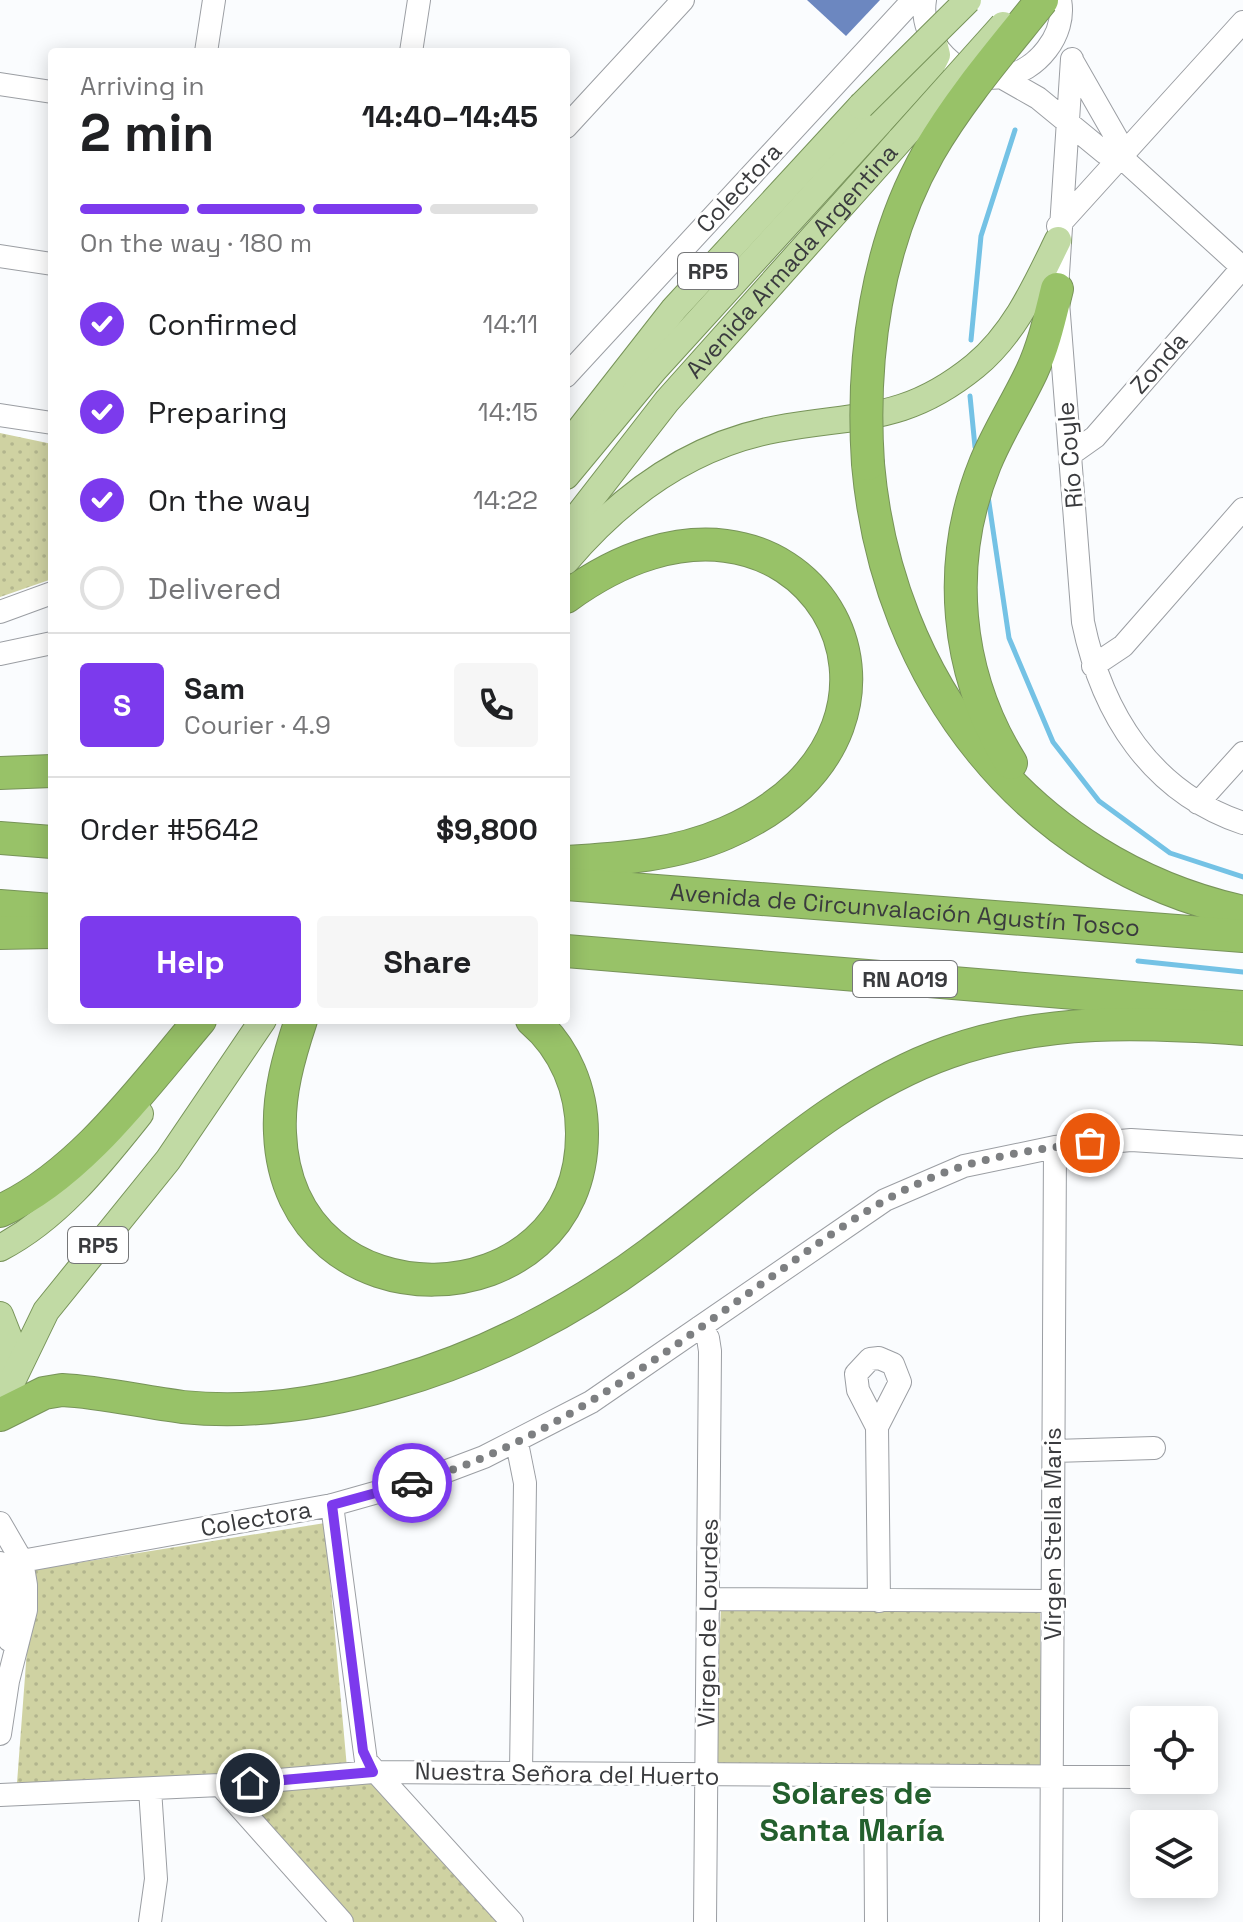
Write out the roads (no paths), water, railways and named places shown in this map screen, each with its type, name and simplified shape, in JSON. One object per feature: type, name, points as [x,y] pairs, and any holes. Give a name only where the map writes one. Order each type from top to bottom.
[{"type":"highway","points":[[1059,6],[958,107],[929,152],[903,208],[885,267],[872,330],[866,397],[868,464],[874,515],[887,573],[926,670],[968,734],[996,768],[1026,799],[1068,834],[1119,869],[1181,896],[1243,912]]},
{"type":"highway","points":[[1057,289],[1033,370],[976,486],[964,536],[960,586],[968,658],[992,730],[1019,776],[1068,834]]},
{"type":"highway","points":[[570,594],[615,566],[661,549],[709,543],[755,552],[794,572],[821,601],[840,639],[847,680],[845,704],[829,747],[801,784],[767,811],[736,829],[695,844],[633,856],[570,862]]},
{"type":"highway","points":[[0,773],[48,771]]},
{"type":"highway","points":[[0,838],[48,842]]},
{"type":"highway","name":"Avenida de Circunvalación Agustín Tosco","points":[[570,884],[1243,936]]},
{"type":"highway","points":[[0,906],[48,910]]},
{"type":"highway","points":[[0,933],[48,932]]},
{"type":"highway","name":"RN A019","points":[[570,951],[1243,1007]]},
{"type":"highway","points":[[0,1415],[44,1393],[62,1390],[223,1409],[309,1402],[396,1383],[506,1340],[609,1283],[796,1138],[902,1072],[947,1052],[986,1040],[1054,1027],[1116,1022],[1243,1029]]},
{"type":"highway","points":[[0,1211],[58,1172],[115,1120],[197,1024]]},
{"type":"highway","points":[[300,1024],[283,1086],[279,1131],[282,1157],[294,1197],[320,1236],[339,1252],[380,1273],[429,1282],[487,1272],[514,1257],[550,1224],[572,1184],[582,1142],[579,1100],[560,1052],[536,1024]]},
{"type":"main road","name":"RP5","points":[[570,442],[674,309],[861,106],[968,0]]},
{"type":"main road","name":"Avenida Armada Argentina","points":[[570,526],[685,379],[1024,0]]},
{"type":"main road","points":[[570,471],[654,370],[932,65],[937,55],[935,47]]},
{"type":"main road","points":[[570,556],[591,531],[641,488],[706,451],[775,429],[884,414],[929,397],[956,380],[977,364],[1009,329],[1058,233]]},
{"type":"main road","name":"RP5","points":[[0,1248],[30,1231],[61,1205],[138,1116],[204,1024]]},
{"type":"main road","name":"RP5","points":[[0,1406],[46,1311],[168,1160],[260,1024]]},
{"type":"main road","points":[[0,1315],[11,1343],[11,1361],[0,1406]]},
{"type":"street","points":[[207,48],[214,0]]},
{"type":"street","points":[[412,48],[419,0]]},
{"type":"street","points":[[570,123],[683,0]]},
{"type":"street","name":"Colectora","points":[[570,372],[913,0]]},
{"type":"street","points":[[925,0],[925,19],[935,47],[956,65],[1001,77],[1038,98],[1105,153],[1121,157],[1243,268]]},
{"type":"street","points":[[1001,77],[1040,57],[1059,6]]},
{"type":"street","points":[[1059,6],[1072,59],[1117,139],[1121,157]]},
{"type":"street","points":[[1058,233],[1121,157],[1243,22]]},
{"type":"street","name":"Río Coyle","points":[[1072,59],[1058,233],[1057,289],[1083,622],[1093,666],[1113,711],[1145,762],[1166,782],[1198,803],[1243,823]]},
{"type":"street","points":[[0,84],[48,91]]},
{"type":"street","points":[[0,256],[48,263]]},
{"type":"street","name":"Zonda","points":[[1071,454],[1095,437],[1243,268]]},
{"type":"street","points":[[0,415],[48,422]]},
{"type":"street","points":[[1093,666],[1123,646],[1243,509]]},
{"type":"street","points":[[0,612],[48,594]]},
{"type":"street","points":[[0,654],[48,644]]},
{"type":"street","points":[[1198,803],[1243,753]]},
{"type":"street","name":"Colectora","points":[[6,1563],[332,1505],[431,1477],[517,1443],[591,1402],[885,1200],[964,1166],[1055,1147],[1131,1140],[1243,1147]]},
{"type":"street","name":"Virgen Stella Maris","points":[[1051,1922],[1055,1147]]},
{"type":"street","name":"Virgen de Lourdes","points":[[700,1327],[708,1338],[710,1351],[705,1922]]},
{"type":"street","points":[[877,1427],[879,1601]]},
{"type":"street","points":[[517,1443],[525,1483],[521,1772]]},
{"type":"street","points":[[1054,1451],[1154,1448]]},
{"type":"street","points":[[332,1505],[363,1751],[373,1772],[512,1922]]},
{"type":"street","points":[[0,1523],[6,1563],[26,1610],[8,1681],[0,1734]]},
{"type":"street","points":[[708,1599],[1053,1601]]},
{"type":"street","name":"Nuestra Señora del Huerto","points":[[0,1795],[220,1785],[373,1772],[1130,1777]]},
{"type":"street","points":[[875,1776],[876,1922]]},
{"type":"street","points":[[220,1785],[336,1919]]},
{"type":"street","points":[[150,1789],[156,1879],[150,1922]]},
{"type":"waterway","points":[[971,340],[981,236],[1015,130]]},
{"type":"waterway","points":[[970,396],[975,447]]},
{"type":"waterway","points":[[988,496],[1009,638],[1053,742],[1099,801],[1170,853],[1243,877]]},
{"type":"waterway","points":[[1138,961],[1243,972]]},
{"type":"district","name":"Solares de Santa María","points":[[852,1812]]}]
